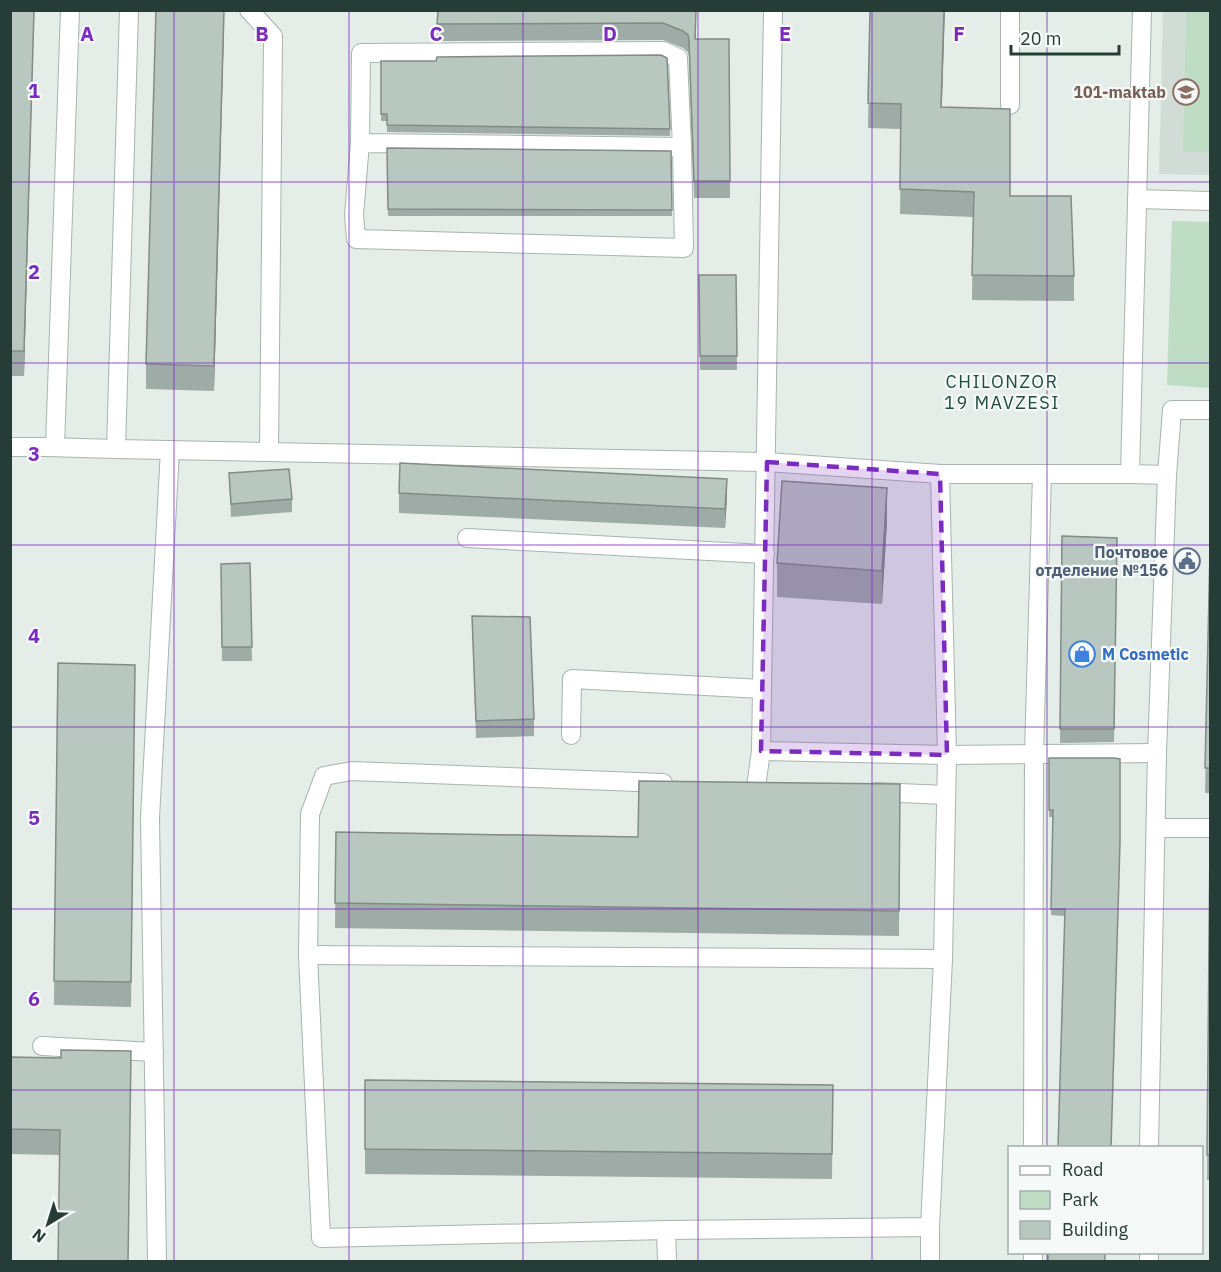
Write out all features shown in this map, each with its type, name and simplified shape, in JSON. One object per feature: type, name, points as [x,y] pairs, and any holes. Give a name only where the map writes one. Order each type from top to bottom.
[{"type":"street","points":[[55,447],[70,10]]},
{"type":"street","points":[[116,449],[129,10]]},
{"type":"street","points":[[249,10],[273,36],[269,452]]},
{"type":"street","points":[[756,787],[761,751],[774,10]]},
{"type":"street","points":[[1010,10],[1010,105]]},
{"type":"street","points":[[1130,474],[1142,10]]},
{"type":"street","points":[[663,51],[678,58],[684,248],[356,239],[354,215],[360,143],[361,53],[663,51]]},
{"type":"street","points":[[360,143],[682,147]]},
{"type":"street","points":[[1137,199],[1210,201]]},
{"type":"street","points":[[1149,1146],[1157,753],[1167,475],[1172,410],[1210,410]]},
{"type":"street","points":[[10,447],[767,462],[940,474],[1167,475]]},
{"type":"street","points":[[157,1262],[150,818],[170,450]]},
{"type":"street","points":[[930,1262],[943,959],[947,755],[940,474]]},
{"type":"street","points":[[1033,1146],[1034,753],[1042,474]]},
{"type":"street","points":[[466,538],[765,554]]},
{"type":"street","points":[[571,735],[572,679],[762,689]]},
{"type":"street","points":[[761,751],[947,755],[1157,753]]},
{"type":"street","points":[[685,784],[352,771],[324,776],[310,813],[308,955],[321,1238],[930,1227]]},
{"type":"street","points":[[863,791],[946,795]]},
{"type":"street","points":[[1156,828],[1210,828]]},
{"type":"street","points":[[308,955],[943,959]]},
{"type":"street","points":[[42,1046],[154,1052]]},
{"type":"street","points":[[666,1230],[668,1262]]},
{"type":"highlighted area","points":[[767,462],[940,474],[947,755],[761,751]]},
{"type":"shaded area","name":"101-maktab","points":[[1163,11],[1210,11],[1210,175],[1159,174]]},
{"type":"green space","points":[[1186,11],[1210,11],[1210,152],[1183,152]]},
{"type":"green space","points":[[1172,221],[1210,222],[1210,388],[1167,385]]},
{"type":"building","points":[[10,10],[34,10],[24,351],[10,351]]},
{"type":"building","points":[[156,10],[224,10],[214,366],[146,364]]},
{"type":"building","points":[[438,10],[696,10],[695,39],[729,39],[730,181],[694,181],[689,40],[688,35],[683,31],[663,23],[437,24]]},
{"type":"building","points":[[870,10],[944,10],[941,107],[1010,109],[1010,196],[1071,196],[1074,276],[972,275],[974,192],[900,189],[901,104],[868,103]]},
{"type":"building","points":[[661,55],[667,58],[670,129],[387,125],[387,114],[381,114],[381,61],[436,61],[437,57]]},
{"type":"building","points":[[387,148],[671,151],[672,210],[388,209]]},
{"type":"building","points":[[699,275],[736,275],[737,356],[700,356]]},
{"type":"building","points":[[400,463],[727,479],[725,509],[399,493]]},
{"type":"building","points":[[289,469],[292,499],[231,504],[229,473]]},
{"type":"building","points":[[782,481],[887,488],[882,571],[777,563]]},
{"type":"building","points":[[1062,536],[1117,538],[1114,729],[1060,729]]},
{"type":"building","points":[[1210,551],[1210,768],[1205,768]]},
{"type":"building","points":[[250,563],[252,647],[222,647],[221,564]]},
{"type":"building","points":[[472,616],[530,617],[534,719],[476,721]]},
{"type":"building","points":[[58,663],[135,665],[131,982],[54,981]]},
{"type":"building","points":[[1049,758],[1120,759],[1120,842],[1111,1146],[1058,1146],[1065,909],[1051,909],[1053,810],[1049,810]]},
{"type":"building","points":[[639,781],[900,784],[899,911],[335,903],[336,832],[638,837]]},
{"type":"building","points":[[1210,838],[1210,1155],[1207,1155]]},
{"type":"building","points":[[61,1050],[131,1051],[128,1262],[58,1262],[60,1130],[10,1129],[10,1057],[61,1058]]},
{"type":"building","points":[[365,1080],[833,1085],[832,1154],[365,1149]]},
{"type":"building","points":[[1048,1254],[1105,1254],[1105,1262],[1048,1262]]},
{"type":"place","name":"101-maktab","points":[[1186,92]]},
{"type":"place","name":"Почтовое отделение №156","points":[[1187,561]]},
{"type":"place","name":"M Cosmetic","points":[[1082,654]]},
{"type":"district","name":"CHILONZOR 19 MAVZESI","points":[[1002,392]]}]
